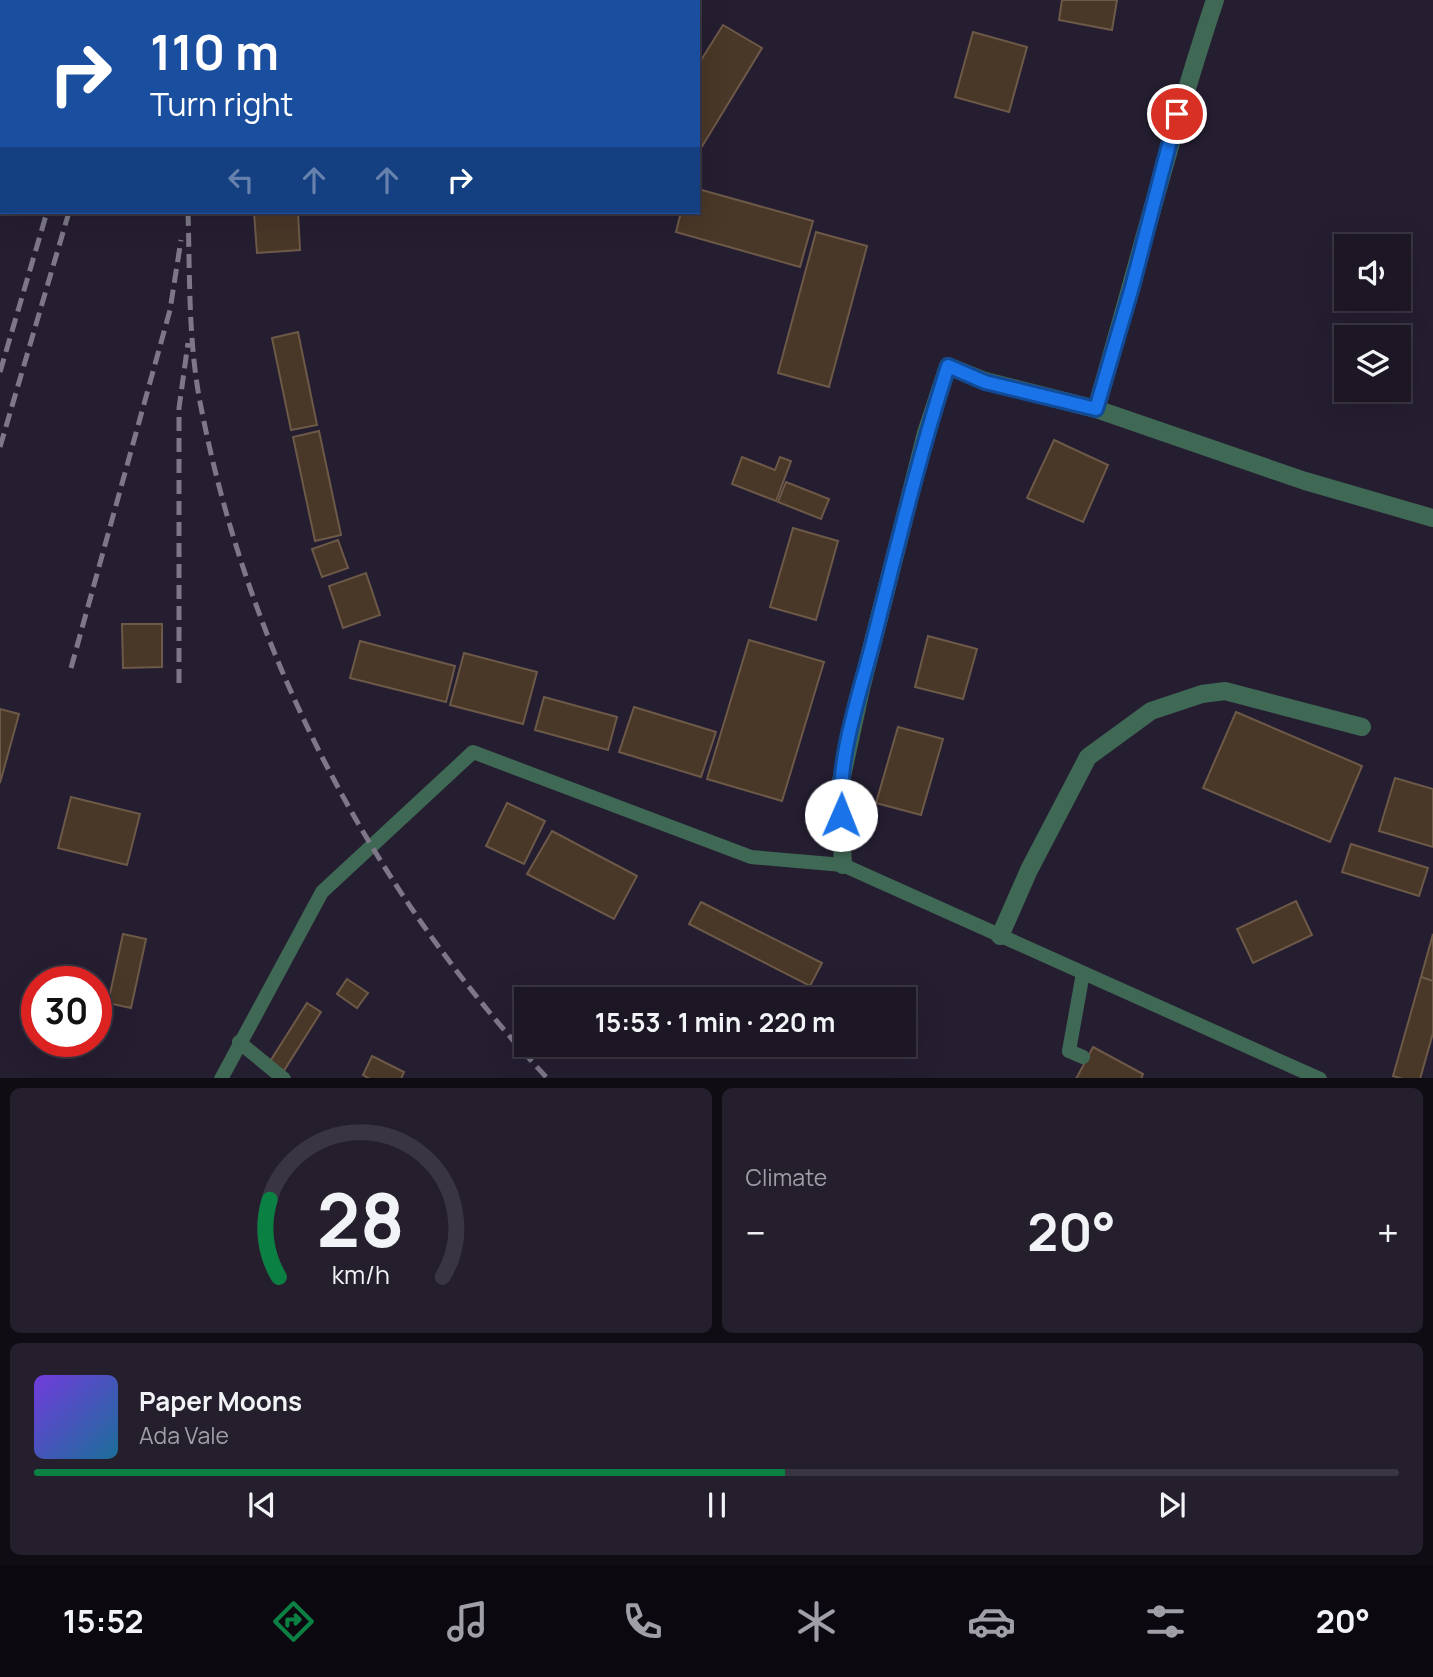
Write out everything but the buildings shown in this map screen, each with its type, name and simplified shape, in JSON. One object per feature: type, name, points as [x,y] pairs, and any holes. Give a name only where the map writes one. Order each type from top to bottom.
[{"type":"street","points":[[1096,409],[1132,287],[1177,114],[1214,0]]},
{"type":"street","points":[[844,865],[839,790],[861,689],[923,447],[948,366],[985,382],[1096,409],[1305,481],[1433,518]]},
{"type":"street","points":[[1000,936],[1029,870],[1088,757],[1151,710],[1202,694],[1225,691],[1362,727]]},
{"type":"lane","points":[[221,1078],[322,892],[472,752],[751,857],[844,865],[1318,1078]]},
{"type":"lane","points":[[1083,973],[1069,1051],[1083,1057]]},
{"type":"lane","points":[[239,1042],[283,1078]]},
{"type":"railway","points":[[0,372],[46,214]]},
{"type":"railway","points":[[0,447],[68,214]]},
{"type":"railway","points":[[188,214],[192,334],[201,407],[223,500],[251,592],[286,681],[327,767],[374,850],[427,930],[485,1007],[547,1078]]},
{"type":"railway","points":[[71,668],[170,310],[181,240]]},
{"type":"railway","points":[[179,683],[179,408],[188,343]]},
{"type":"route","points":[[841,815],[839,790],[861,689],[926,433],[948,366],[985,382],[1096,409],[1132,287],[1177,114]]}]
